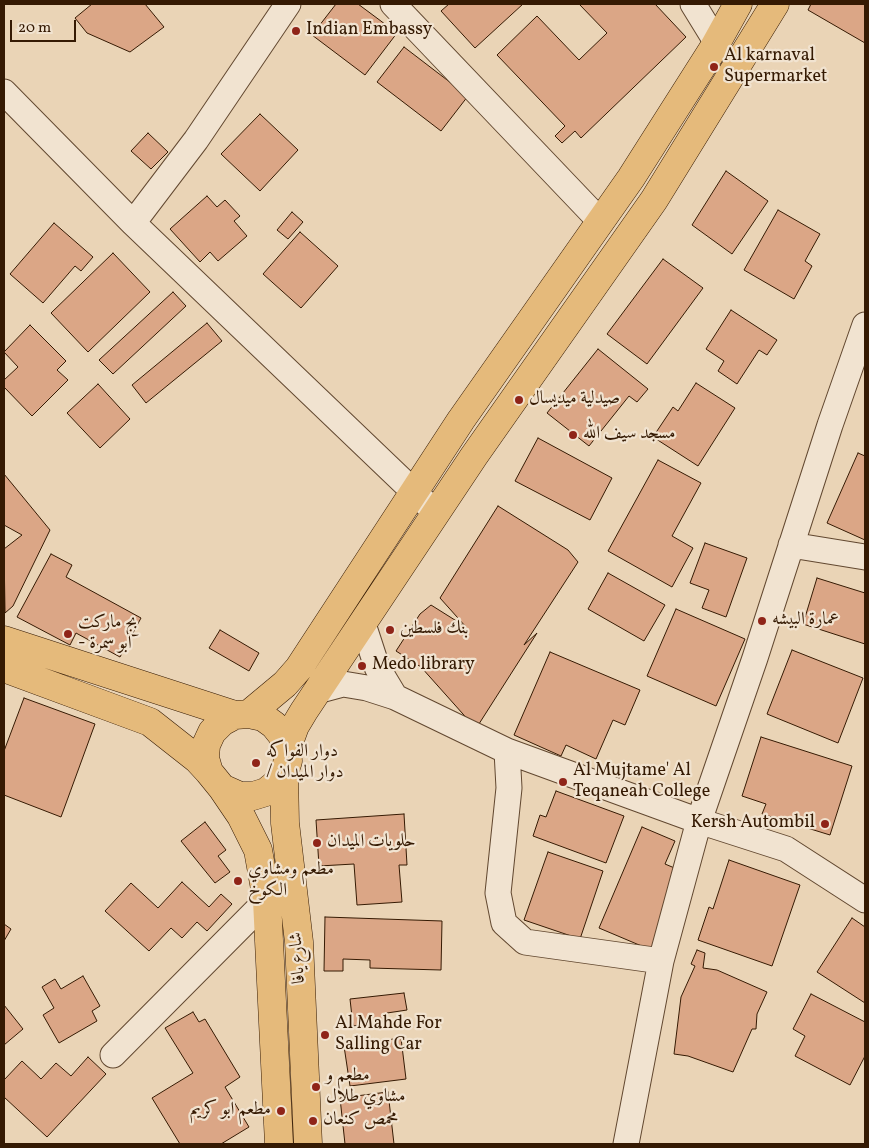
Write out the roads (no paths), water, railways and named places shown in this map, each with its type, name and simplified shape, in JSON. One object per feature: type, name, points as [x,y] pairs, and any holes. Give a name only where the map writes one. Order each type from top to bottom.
[{"type":"main road","points":[[215,780],[205,758],[209,738],[222,722],[242,714],[285,684],[299,668],[461,420],[600,221],[717,43],[738,4]]},
{"type":"main road","points":[[4,668],[150,722],[197,759],[215,780],[240,796],[253,796],[271,788],[285,760],[296,726],[317,692],[474,456],[654,200],[775,4]]},
{"type":"main road","points":[[4,640],[242,714],[262,717],[274,725],[282,735],[285,760]]},
{"type":"main road","name":"شارع يافا","points":[[285,760],[285,823],[299,942],[308,1144]]},
{"type":"main road","name":"شارع يافا","points":[[215,780],[241,816],[258,850],[267,900],[279,1144]]},
{"type":"street","points":[[133,223],[196,140],[288,4]]},
{"type":"street","points":[[393,4],[600,221]]},
{"type":"street","points":[[693,4],[717,43]]},
{"type":"street","points":[[4,92],[133,223],[436,513]]},
{"type":"street","points":[[626,1144],[661,961],[699,821],[865,325]]},
{"type":"street","points":[[791,544],[865,557]]},
{"type":"street","points":[[363,624],[377,667],[395,698]]},
{"type":"street","points":[[317,692],[343,684],[367,688],[395,698],[507,751],[699,821],[786,849],[865,900]]},
{"type":"street","points":[[507,751],[509,788],[498,892],[504,923],[525,942],[661,961]]},
{"type":"street","points":[[113,1055],[267,900]]},
{"type":"place","name":"Indian Embassy","points":[[296,31]]},
{"type":"place","name":"Al karnaval Supermarket","points":[[714,67]]},
{"type":"place","name":"صيدلية ميديسال","points":[[519,400]]},
{"type":"place","name":"مسجد سيف الله","points":[[573,435]]},
{"type":"place","name":"عمارة البيشه","points":[[762,621]]},
{"type":"place","name":"بنك فلسطين","points":[[390,630]]},
{"type":"place","name":"بج ماركت - ابو سمرة","points":[[68,634]]},
{"type":"place","name":"Medo library","points":[[362,666]]},
{"type":"place","name":"دوار الفواكه / دوار الميدان","points":[[256,763]]},
{"type":"place","name":"Al Mujtame' Al Teqaneah College","points":[[563,782]]},
{"type":"place","name":"Kersh Autombil","points":[[825,824]]},
{"type":"place","name":"حلويات الميدان","points":[[317,843]]},
{"type":"place","name":"مطعم ومشاوي الكوخ","points":[[238,881]]},
{"type":"place","name":"Al Mahde For Salling Car","points":[[325,1035]]},
{"type":"place","name":"مطعم و مشاوي طلال","points":[[316,1087]]},
{"type":"place","name":"مطعم ابو كريم","points":[[281,1111]]},
{"type":"place","name":"محمص كنعان","points":[[313,1121]]}]
